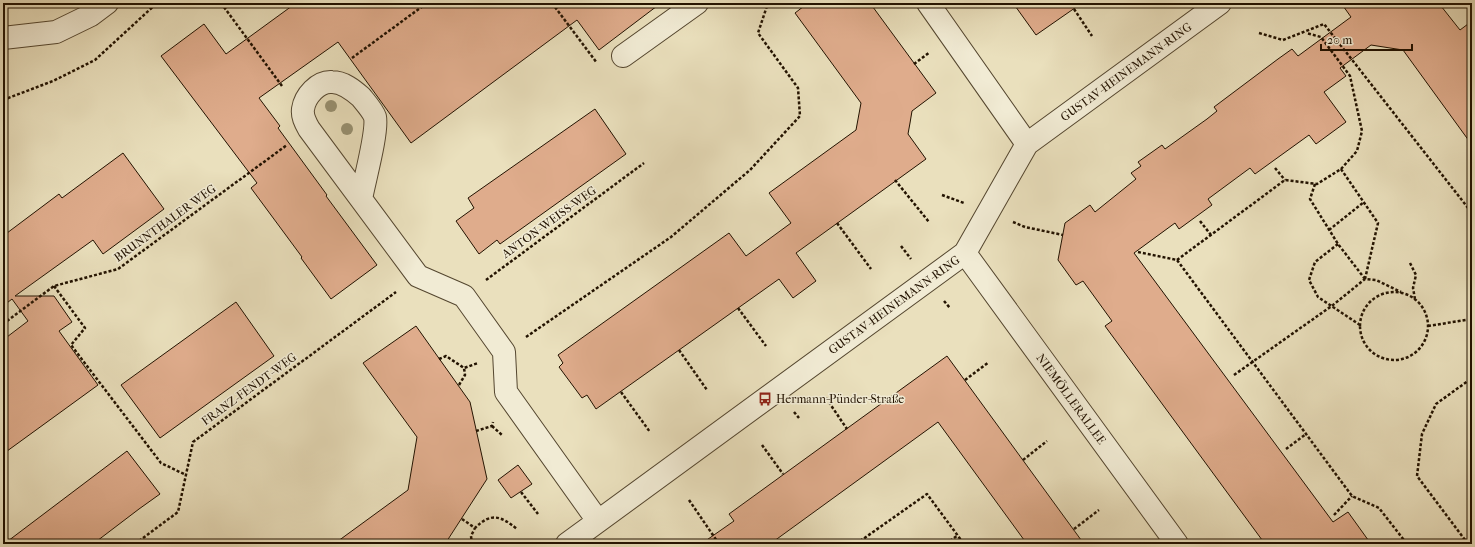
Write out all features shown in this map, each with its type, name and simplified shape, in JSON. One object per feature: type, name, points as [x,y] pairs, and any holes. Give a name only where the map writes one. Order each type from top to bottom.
[{"type":"street","points":[[3,38],[56,32],[91,15],[107,3]]},
{"type":"street","points":[[623,56],[696,3]]},
{"type":"street","points":[[928,3],[1027,144]]},
{"type":"street","name":"GUSTAV-HEINEMANN-RING","points":[[567,544],[965,253],[1027,144],[1220,3]]},
{"type":"street","points":[[361,199],[373,136],[375,117],[365,102],[350,87],[332,82],[321,84],[311,91],[303,108],[303,117],[308,129],[418,276],[464,296],[505,358],[506,392],[598,521]]},
{"type":"street","name":"NIEMÖLLERALLEE","points":[[965,253],[1177,544]]},
{"type":"path","points":[[149,3],[153,7]]},
{"type":"path","points":[[3,100],[53,81],[95,60],[157,3]]},
{"type":"path","points":[[221,3],[288,95],[303,108]]},
{"type":"path","points":[[332,82],[344,64],[427,3]]},
{"type":"path","points":[[552,3],[598,64]]},
{"type":"path","points":[[464,368],[476,363],[505,358],[671,237],[750,170],[800,116],[798,88],[758,33],[768,3]]},
{"type":"path","points":[[1074,9],[1092,36]]},
{"type":"path","points":[[1259,33],[1283,40],[1306,33],[1324,24],[1472,213]]},
{"type":"path","points":[[1177,260],[1285,180],[1315,184],[1341,169],[1357,151],[1362,131],[1350,76],[1321,37],[1306,33]]},
{"type":"path","name":"BRUNNTHALER WEG","points":[[3,324],[54,286],[118,269],[308,129]]},
{"type":"path","name":"ANTON-WEISS-WEG","points":[[464,296],[644,163]]},
{"type":"path","points":[[1276,168],[1285,180]]},
{"type":"path","points":[[1341,169],[1378,223],[1365,280]]},
{"type":"path","points":[[896,180],[929,222]]},
{"type":"path","points":[[1315,184],[1310,199],[1338,244],[1365,280]]},
{"type":"path","points":[[1329,230],[1364,202]]},
{"type":"path","points":[[1200,221],[1211,235]]},
{"type":"path","points":[[837,223],[871,269]]},
{"type":"path","points":[[1025,227],[1063,235]]},
{"type":"path","points":[[1338,244],[1315,262],[1309,280],[1318,297],[1333,305],[1360,325]]},
{"type":"path","points":[[1138,252],[1177,260],[1352,496],[1379,508],[1407,544]]},
{"type":"path","points":[[1410,263],[1416,275],[1413,288],[1415,299]]},
{"type":"path","name":"FRANZ-FENDT-WEG","points":[[136,544],[178,512],[192,442],[418,276]]},
{"type":"path","points":[[1234,375],[1333,305],[1365,280],[1376,280],[1406,294],[1415,299],[1422,307],[1428,326],[1426,336],[1421,347],[1414,354],[1394,360],[1383,358],[1366,345],[1362,336],[1360,325],[1363,314],[1368,305],[1376,298],[1385,293],[1396,292],[1406,294]]},
{"type":"path","points":[[54,286],[85,328],[71,345],[161,463],[186,475]]},
{"type":"path","points":[[738,308],[766,346]]},
{"type":"path","points":[[1428,326],[1472,319]]},
{"type":"path","points":[[679,350],[707,390]]},
{"type":"path","points":[[439,359],[446,356],[464,368],[465,375],[459,385]]},
{"type":"path","points":[[965,380],[989,362]]},
{"type":"path","points":[[1468,544],[1416,476],[1422,434],[1436,404],[1472,378]]},
{"type":"path","points":[[621,392],[650,432]]},
{"type":"path","points":[[826,398],[847,428]]},
{"type":"path","points":[[794,411],[799,418]]},
{"type":"path","points":[[1286,448],[1306,434]]},
{"type":"path","points":[[1023,460],[1047,441]]},
{"type":"path","points":[[762,445],[784,474]]},
{"type":"path","points":[[521,492],[538,514]]},
{"type":"path","points":[[856,544],[927,494],[964,544]]},
{"type":"path","points":[[1334,515],[1352,496]]},
{"type":"path","points":[[689,500],[719,544]]},
{"type":"path","points":[[1074,529],[1099,510]]},
{"type":"path","points":[[472,544],[471,536],[475,528],[483,520],[496,517],[508,521],[517,529]]},
{"type":"path","points":[[462,519],[475,528]]},
{"type":"path","points":[[946,544],[958,535]]},
{"type":"building","points":[[296,3],[661,3],[599,50],[577,20],[411,143],[338,42],[259,98],[280,126],[278,128],[327,195],[326,196],[377,265],[331,299],[251,188],[257,183],[161,56],[204,24],[226,54]]},
{"type":"building","points":[[808,3],[870,3],[936,93],[912,111],[908,134],[926,159],[796,253],[816,281],[793,298],[779,279],[596,409],[587,395],[582,398],[559,367],[563,363],[558,355],[729,233],[746,256],[791,223],[769,193],[856,130],[861,103],[795,13]]},
{"type":"building","points":[[1013,3],[1082,3],[1036,35]]},
{"type":"building","points":[[1341,3],[1423,3],[1441,6],[1460,30],[1472,21],[1472,145],[1403,50],[1371,45],[1340,68],[1346,76],[1324,92],[1346,122],[1316,144],[1309,135],[1255,174],[1250,168],[1208,199],[1212,205],[1179,229],[1175,223],[1134,253],[1333,522],[1348,512],[1371,544],[1265,544],[1105,326],[1112,321],[1083,281],[1076,285],[1058,260],[1065,223],[1090,205],[1095,212],[1136,179],[1131,173],[1141,166],[1138,162],[1162,145],[1165,149],[1207,119],[1217,111],[1214,107],[1292,49],[1298,56],[1351,17]]},
{"type":"building","points":[[595,109],[626,154],[500,244],[497,240],[479,254],[456,221],[474,208],[468,198]]},
{"type":"building","points":[[123,153],[164,209],[103,254],[93,240],[15,296],[54,296],[72,322],[59,331],[98,385],[3,454],[3,340],[28,321],[12,299],[3,306],[3,236],[59,194],[62,198]]},
{"type":"building","points":[[236,302],[274,356],[160,438],[121,385]]},
{"type":"building","points":[[416,326],[470,402],[487,479],[445,544],[334,544],[408,490],[417,437],[363,363]]},
{"type":"building","points":[[947,356],[1084,544],[1027,544],[938,422],[770,544],[701,544],[734,521],[729,514]]},
{"type":"building","points":[[127,451],[160,494],[93,544],[4,544]]},
{"type":"building","points":[[518,465],[532,484],[511,498],[498,480]]},
{"type":"place","name":"Hermann-Pünder-Straße","points":[[765,399]]}]
